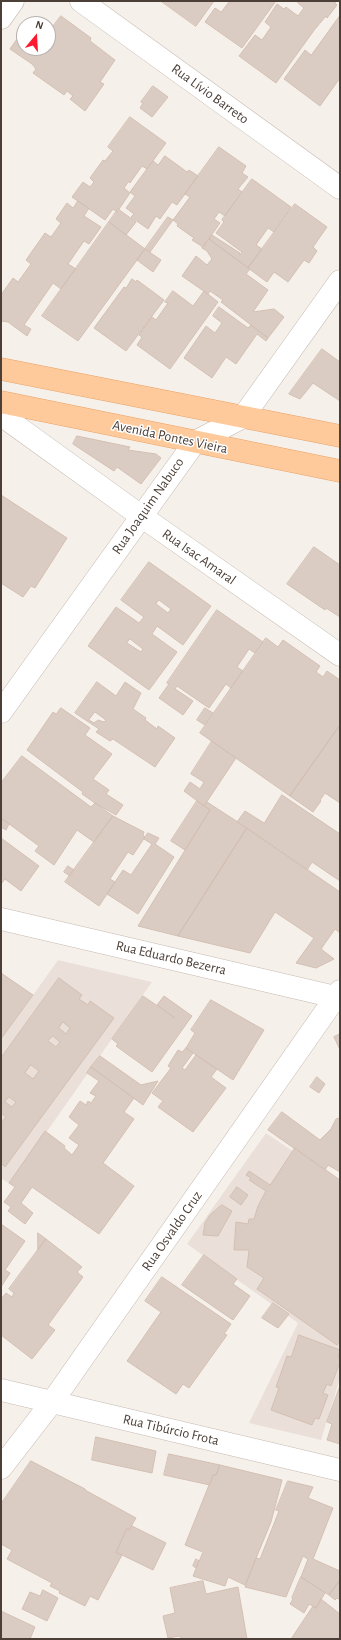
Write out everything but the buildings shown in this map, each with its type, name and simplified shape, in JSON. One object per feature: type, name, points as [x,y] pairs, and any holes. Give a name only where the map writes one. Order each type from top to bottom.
[{"type":"main road","points":[[1,369],[340,436]]},
{"type":"main road","name":"Avenida Pontes Vieira","points":[[1,402],[340,471]]},
{"type":"street","points":[[1,18],[13,1]]},
{"type":"street","name":"Rua Lívio Barreto","points":[[81,1],[340,188]]},
{"type":"street","name":"Rua Joaquim Nabuco","points":[[1,712],[194,442],[243,417],[340,281]]},
{"type":"street","name":"Rua Isac Amaral","points":[[1,415],[141,516],[340,655]]},
{"type":"street","name":"Rua Eduardo Bezerra","points":[[1,919],[339,995]]},
{"type":"street","name":"Rua Osvaldo Cruz","points":[[1,1468],[52,1402],[339,995]]},
{"type":"street","name":"Rua Tibúrcio Frota","points":[[1,1390],[340,1470]]},
{"type":"shaded area","points":[[58,960],[152,982],[10,1184],[1,1178],[1,1040]]},
{"type":"shaded area","points":[[266,1133],[340,1183],[340,1378],[321,1440],[249,1423],[298,1323],[187,1244]]}]
